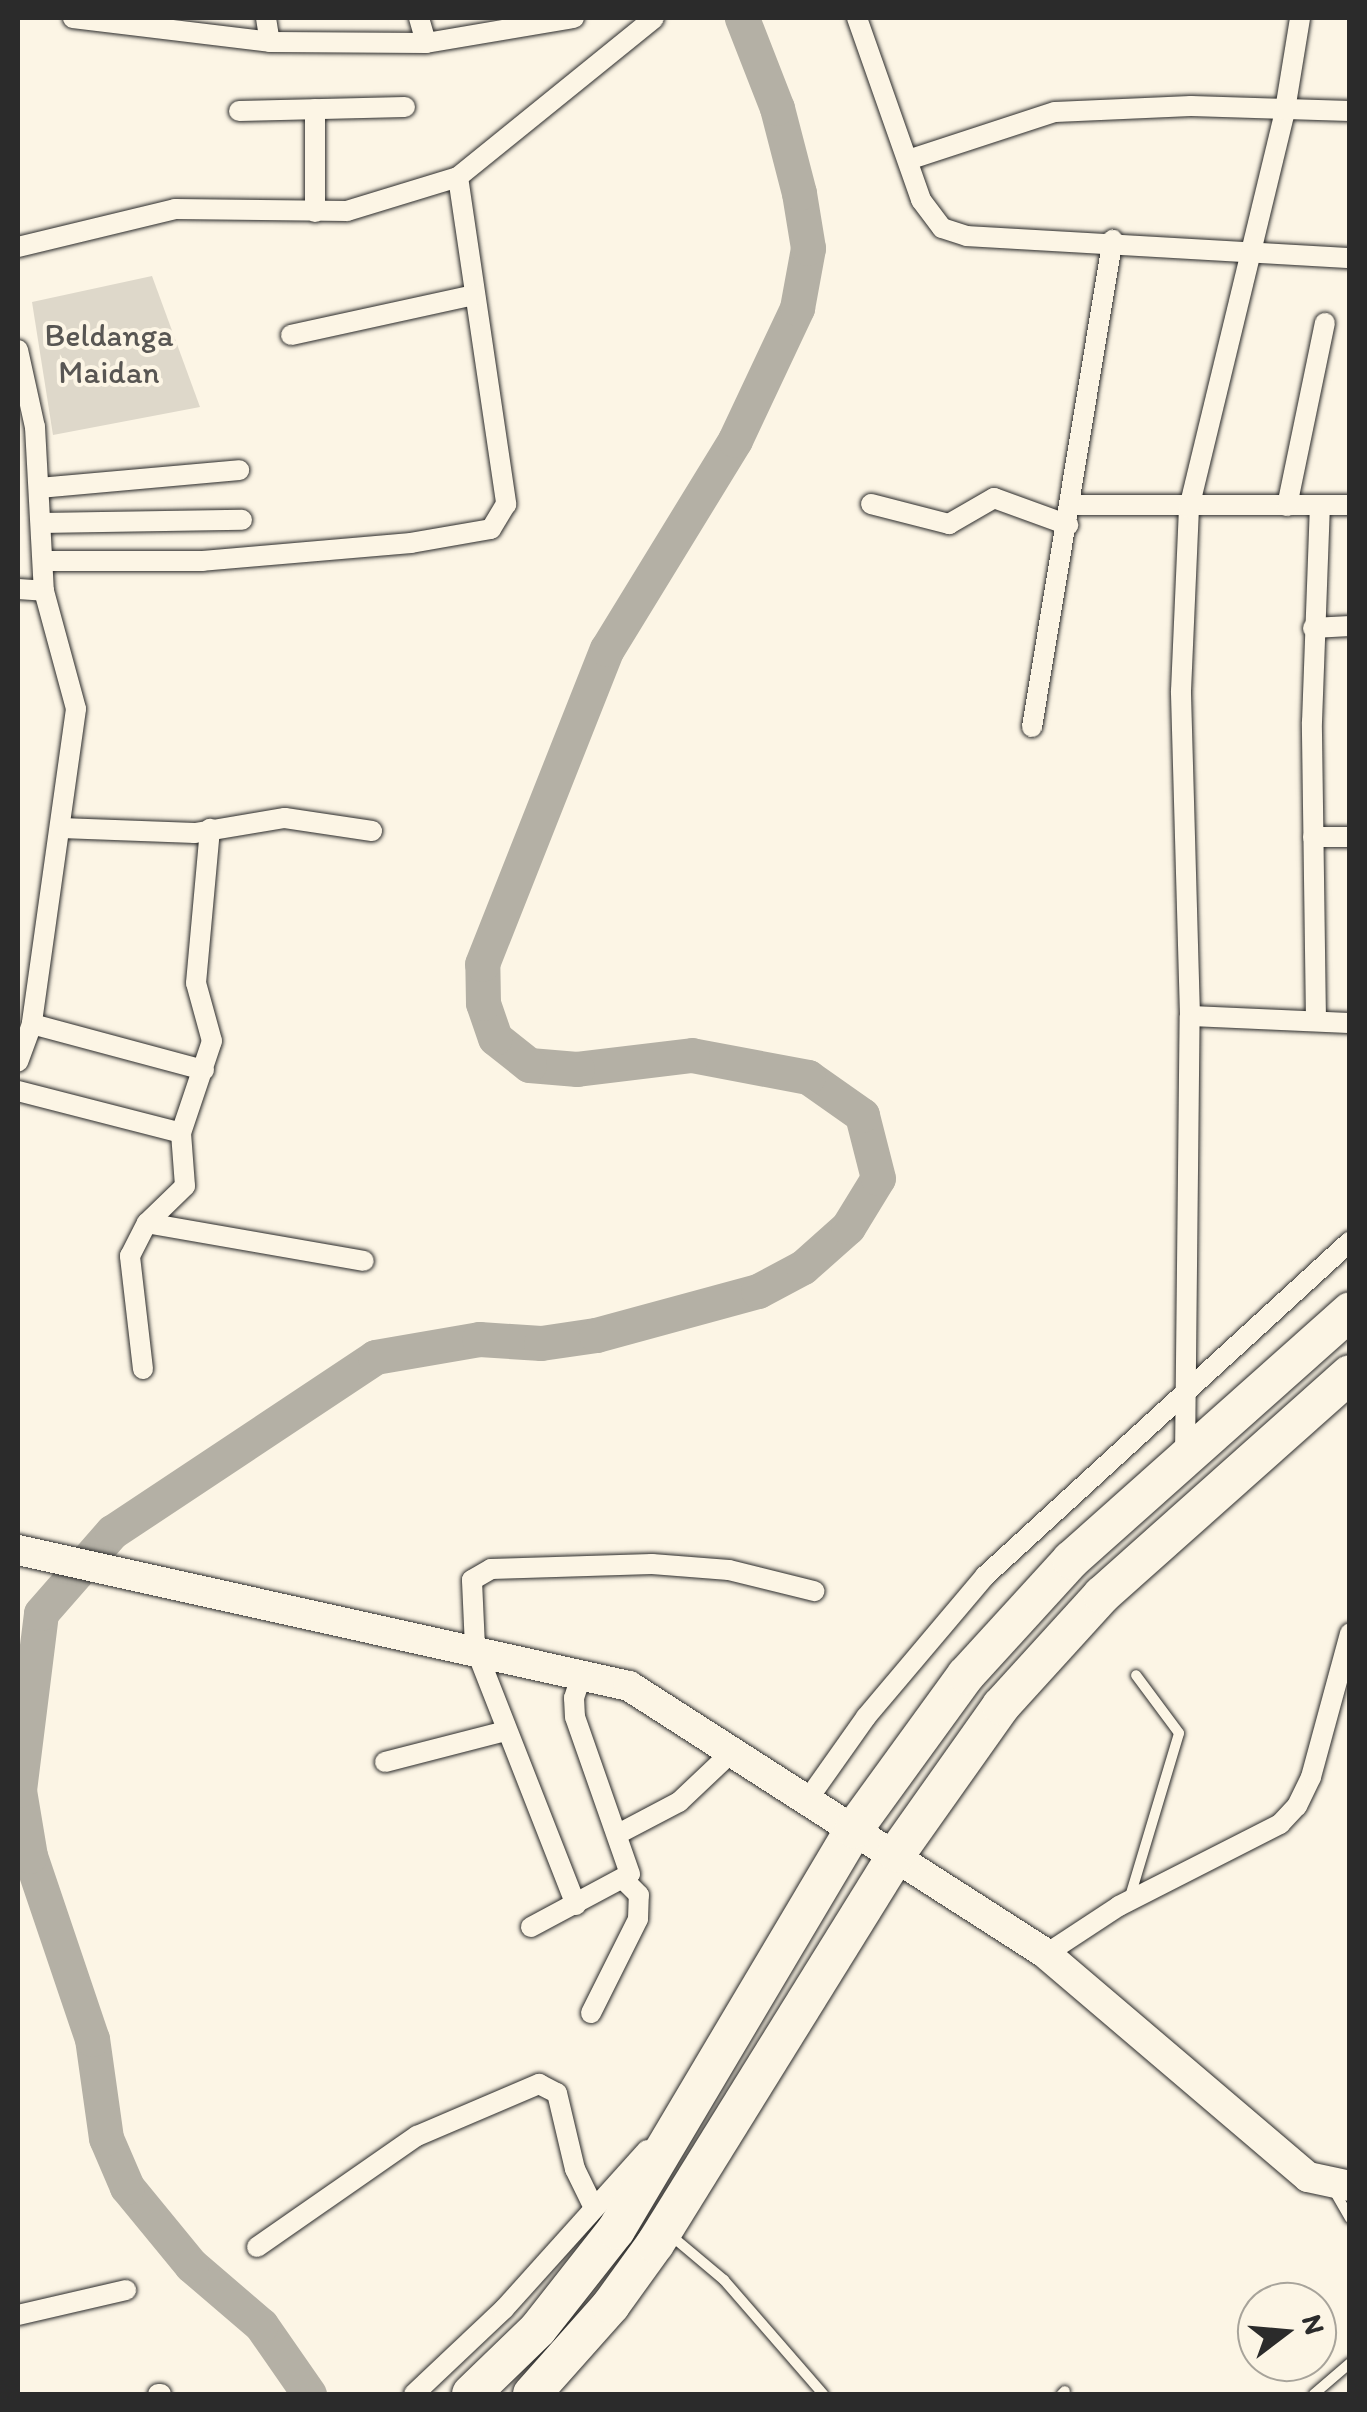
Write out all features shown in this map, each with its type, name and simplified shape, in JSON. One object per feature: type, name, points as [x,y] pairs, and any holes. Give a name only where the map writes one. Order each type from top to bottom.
[{"type":"highway","points":[[471,2394],[576,2284],[715,2070],[854,1829],[914,1740],[1019,1611],[1350,1311]]},
{"type":"highway","points":[[532,2394],[612,2305],[664,2230],[896,1854],[1048,1650],[1350,1374]]},
{"type":"street","points":[[73,18],[270,42],[426,43],[567,18]]},
{"type":"street","points":[[266,18],[270,42]]},
{"type":"street","points":[[418,18],[426,43]]},
{"type":"street","points":[[18,247],[175,209],[347,211],[458,178],[654,18]]},
{"type":"street","points":[[856,18],[911,159],[920,200],[942,228],[967,236],[1113,240],[1350,258]]},
{"type":"street","points":[[1185,1457],[1190,1016],[1181,690],[1189,508],[1285,110],[1300,18]]},
{"type":"street","points":[[239,111],[405,107]]},
{"type":"street","points":[[314,212],[315,109]]},
{"type":"street","points":[[911,159],[1056,112],[1350,112]]},
{"type":"street","points":[[43,561],[203,561],[410,543],[491,529],[506,504],[458,178]]},
{"type":"street","points":[[1032,727],[1113,240]]},
{"type":"street","points":[[291,335],[475,294]]},
{"type":"street","points":[[1287,506],[1324,323]]},
{"type":"street","points":[[18,350],[27,445],[39,488],[44,591],[76,709],[32,1024],[18,1062]]},
{"type":"street","points":[[39,488],[239,470]]},
{"type":"street","points":[[870,504],[949,524],[994,498],[1069,515],[1350,505]]},
{"type":"street","points":[[1316,1021],[1313,628],[1320,505]]},
{"type":"street","points":[[41,523],[242,520]]},
{"type":"street","points":[[18,589],[44,591]]},
{"type":"street","points":[[1313,628],[1350,626]]},
{"type":"street","points":[[61,828],[210,830],[285,818],[372,831]]},
{"type":"street","points":[[143,1369],[130,1256],[147,1223],[185,1186],[181,1132],[204,1070],[212,1032],[196,969],[210,830]]},
{"type":"street","points":[[1313,836],[1350,837]]},
{"type":"street","points":[[1190,1016],[1350,1023]]},
{"type":"street","points":[[32,1024],[204,1070]]},
{"type":"street","points":[[18,1091],[181,1132]]},
{"type":"street","points":[[147,1223],[364,1261]]},
{"type":"street","points":[[808,1799],[866,1718],[985,1576],[1350,1241]]},
{"type":"street","points":[[18,1550],[475,1646],[629,1686],[896,1854],[1046,1954],[1240,2125],[1308,2177],[1340,2186]]},
{"type":"street","points":[[576,1905],[475,1646],[472,1580],[491,1569],[652,1564],[729,1570],[814,1591]]},
{"type":"street","points":[[1046,1954],[1128,1901],[1280,1824],[1297,1806],[1350,1633]]},
{"type":"street","points":[[583,1671],[574,1698],[576,1717],[628,1863],[625,1880]]},
{"type":"street","points":[[385,1762],[506,1731]]},
{"type":"street","points":[[618,1834],[679,1802],[734,1750]]},
{"type":"street","points":[[531,1927],[625,1880]]},
{"type":"street","points":[[591,2013],[638,1920],[638,1895],[625,1880]]},
{"type":"street","points":[[414,2394],[504,2309],[715,2070]]},
{"type":"street","points":[[257,2246],[391,2151],[539,2084],[557,2093],[574,2169],[594,2208]]},
{"type":"street","points":[[18,2315],[126,2290]]},
{"type":"lane","points":[[1128,1901],[1179,1733],[1136,1675]]},
{"type":"lane","points":[[1340,2186],[1350,2218]]},
{"type":"lane","points":[[664,2230],[724,2280],[823,2394]]},
{"type":"lane","points":[[1314,2394],[1350,2362]]},
{"type":"green space","name":"Beldanga Maidan","points":[[152,276],[200,407],[53,435],[32,302]]},
{"type":"waterway","points":[[309,2394],[261,2325],[191,2265],[127,2187],[106,2138],[92,2039],[30,1856],[19,1790],[41,1613],[112,1532],[375,1357],[479,1339],[541,1343],[596,1335],[758,1291],[803,1267],[848,1227],[878,1178],[862,1115],[808,1077],[692,1055],[577,1069],[529,1065],[495,1038],[483,1003],[482,964],[607,649],[735,440],[797,308],[808,248],[799,193],[777,108],[742,18]]}]
